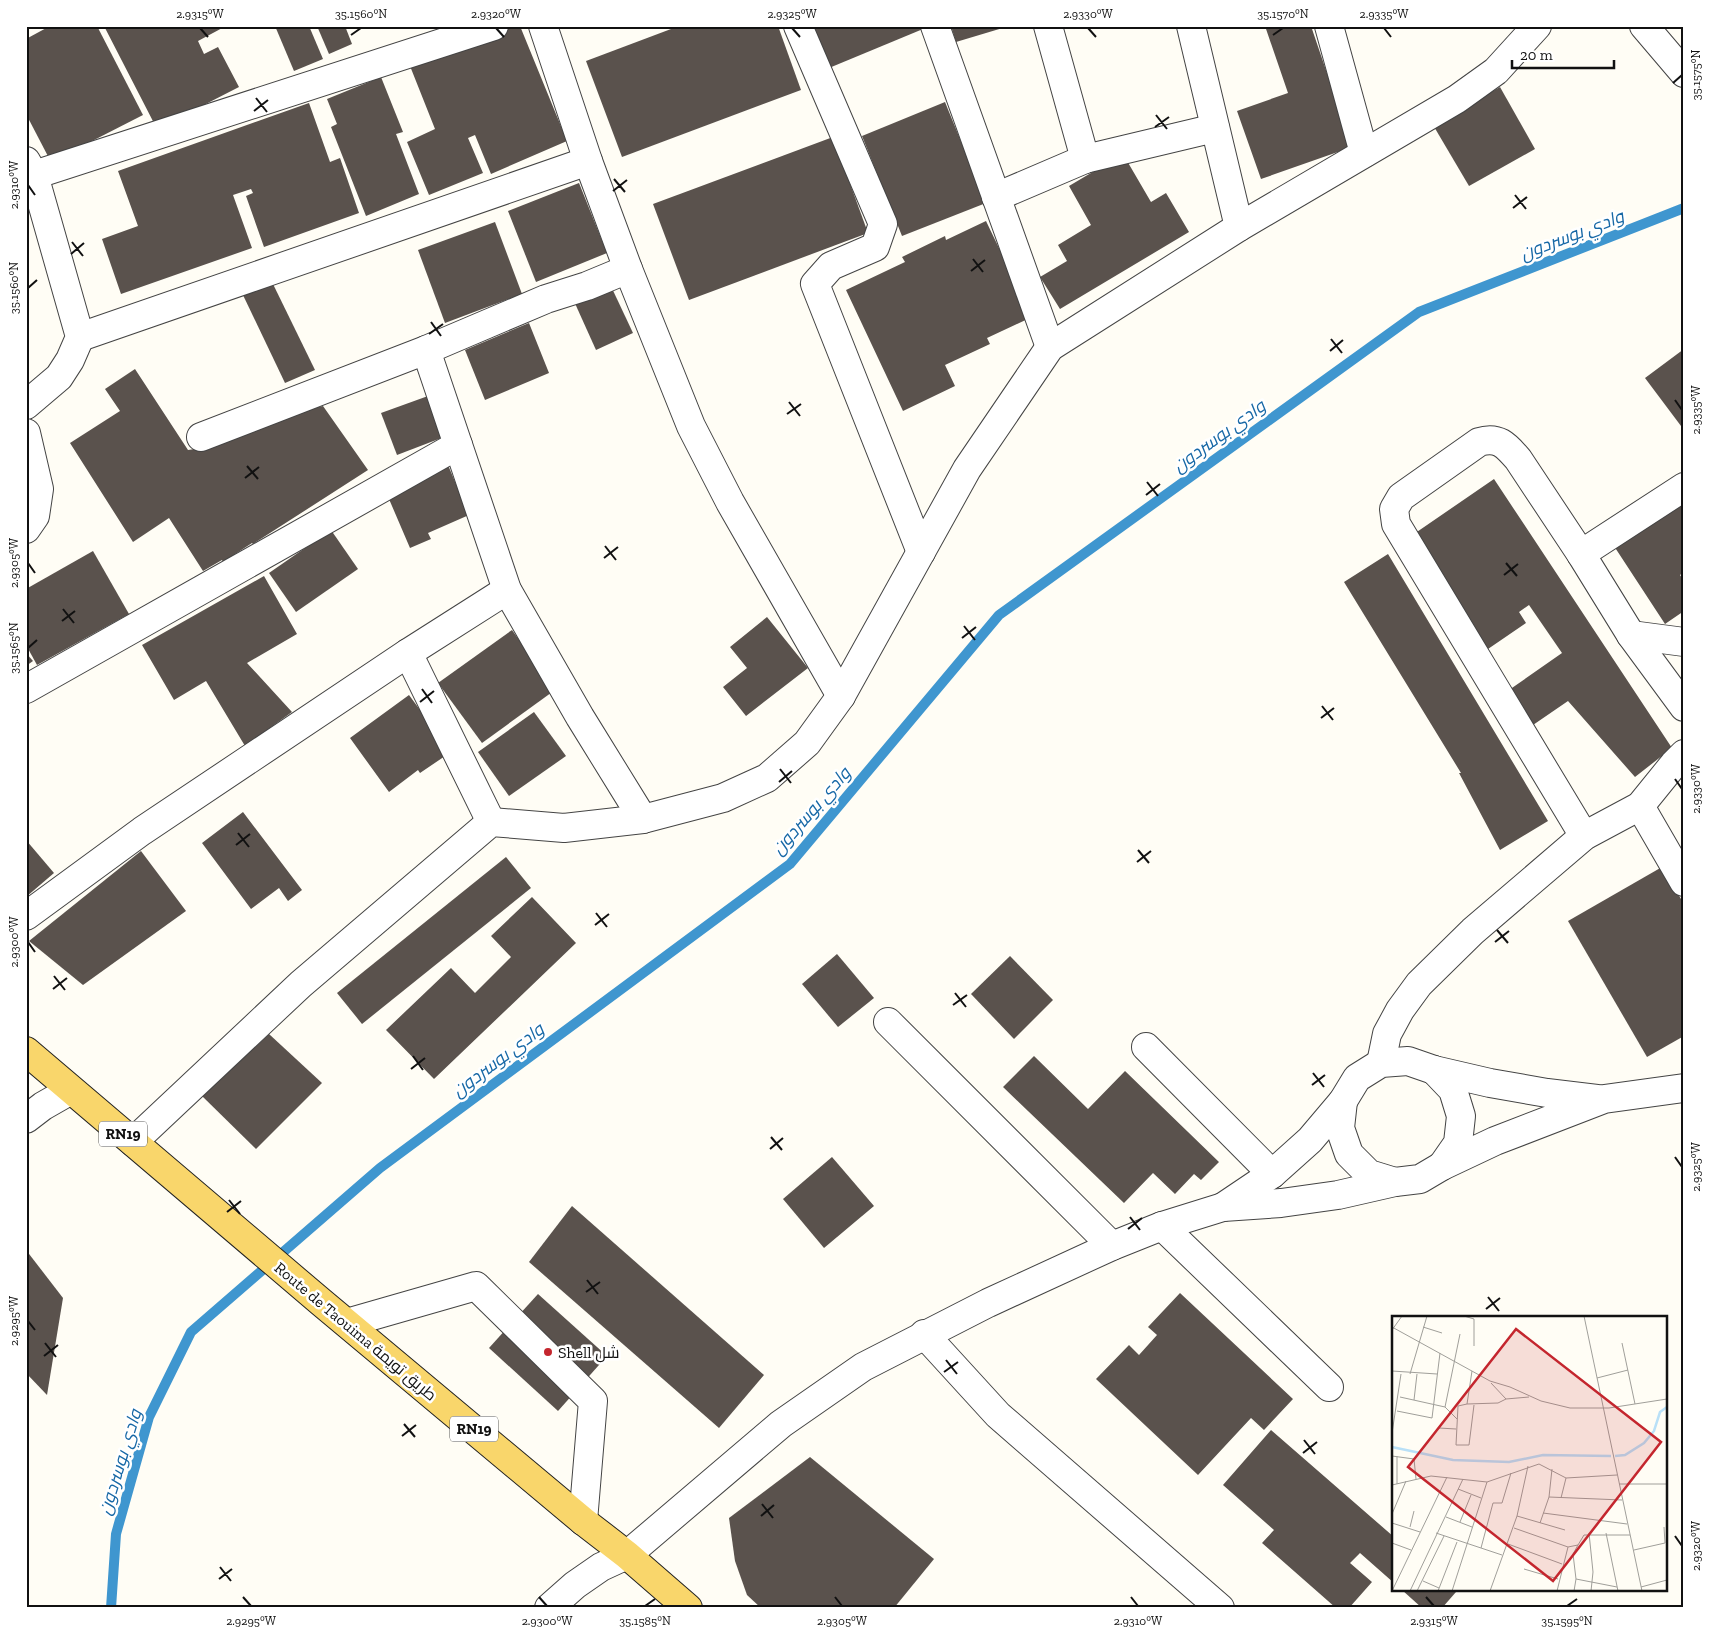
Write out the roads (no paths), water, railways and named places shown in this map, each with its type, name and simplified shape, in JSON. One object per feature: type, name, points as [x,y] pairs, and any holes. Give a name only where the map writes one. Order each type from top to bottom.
[{"type":"main road","name":"Route de Taouima طريق تويمة","points":[[26,1051],[321,1302],[583,1521],[627,1555],[688,1608]]},
{"type":"street","points":[[26,405],[59,377],[70,360],[80,337],[30,168],[494,26]]},
{"type":"street","points":[[543,26],[588,161],[628,269],[691,426],[730,502],[841,696]]},
{"type":"street","points":[[798,26],[882,224],[875,247],[831,266],[816,284],[921,552]]},
{"type":"street","points":[[935,26],[1050,347]]},
{"type":"street","points":[[1048,26],[1085,159]]},
{"type":"street","points":[[1191,26],[1239,227]]},
{"type":"street","points":[[1330,26],[1364,153]]},
{"type":"street","points":[[132,1142],[301,984],[491,822],[564,828],[643,819],[723,798],[767,778],[807,744],[841,696],[967,469],[1050,347],[1239,227],[1458,99],[1496,71],[1537,26]]},
{"type":"street","points":[[1644,26],[1684,73]]},
{"type":"street","points":[[996,197],[1085,159],[1215,128]]},
{"type":"street","points":[[80,337],[588,161]]},
{"type":"street","points":[[201,437],[426,350],[546,299],[587,286],[628,269]]},
{"type":"street","points":[[426,350],[507,590],[580,717],[643,819]]},
{"type":"street","points":[[26,433],[39,489],[35,516],[26,529]]},
{"type":"street","points":[[1584,836],[1396,524],[1394,509],[1400,497],[1471,446],[1488,439],[1495,440],[1510,450],[1518,459],[1581,554],[1631,634],[1684,707]]},
{"type":"street","points":[[26,689],[458,446]]},
{"type":"street","points":[[1581,554],[1684,486]]},
{"type":"street","points":[[26,916],[142,831],[408,653],[507,590]]},
{"type":"street","points":[[1631,634],[1684,642]]},
{"type":"street","points":[[408,653],[491,822]]},
{"type":"street","points":[[1381,1063],[1387,1034],[1400,1010],[1419,984],[1473,931],[1584,836],[1640,806],[1684,754]]},
{"type":"street","points":[[1640,806],[1684,882]]},
{"type":"street","points":[[888,1022],[1112,1246]]},
{"type":"street","points":[[1146,1047],[1272,1174]]},
{"type":"street","points":[[1222,1207],[1272,1174],[1310,1140],[1343,1101],[1357,1078],[1381,1063],[1408,1061],[1434,1070],[1490,1083],[1547,1094],[1604,1099],[1684,1088]]},
{"type":"street","points":[[1434,1070],[1453,1090],[1461,1116],[1458,1143],[1442,1166]]},
{"type":"street","points":[[26,1119],[43,1106],[71,1090]]},
{"type":"street","points":[[549,1608],[575,1585],[601,1567],[627,1555],[781,1424],[863,1367],[988,1302],[1112,1246],[1162,1226],[1222,1207],[1281,1203],[1338,1195],[1420,1178],[1495,1141],[1604,1099]]},
{"type":"street","points":[[1343,1101],[1340,1128],[1349,1154],[1369,1174],[1395,1182]]},
{"type":"street","points":[[1162,1226],[1329,1387]]},
{"type":"street","points":[[346,1323],[476,1286],[593,1401],[583,1521]]},
{"type":"street","points":[[924,1334],[998,1415],[1220,1608]]},
{"type":"waterway","name":"وادي بوسردون","points":[[111,1608],[116,1534],[149,1417],[191,1332],[380,1168],[790,864],[999,615],[1419,312],[1684,208]]},
{"type":"place","name":"Shell شل","points":[[548,1352]]}]
